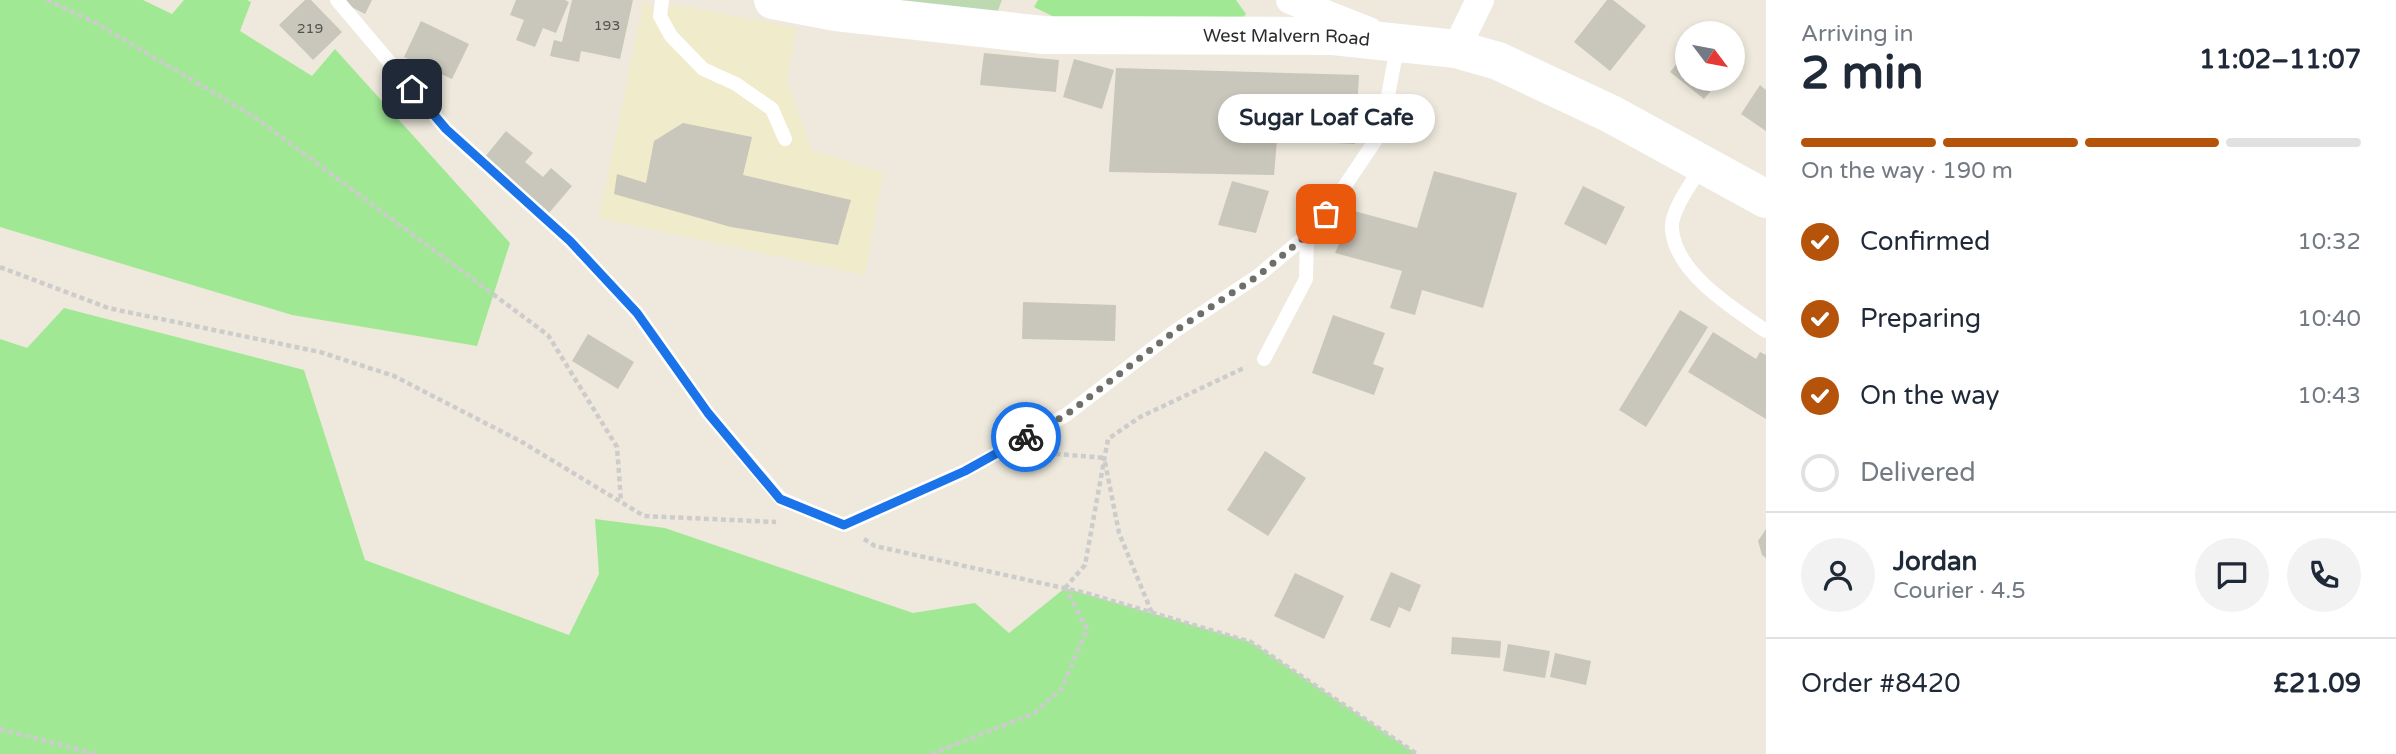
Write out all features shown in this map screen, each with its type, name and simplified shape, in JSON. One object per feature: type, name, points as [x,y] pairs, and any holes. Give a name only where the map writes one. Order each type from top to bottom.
[{"type":"main road","name":"West Malvern Road","points":[[773,0],[835,12],[1043,35],[1333,36],[1456,49],[1511,67],[1611,114],[1766,199]]},
{"type":"street","points":[[1290,0],[1398,42]]},
{"type":"street","points":[[1456,49],[1480,0]]},
{"type":"lane","points":[[337,0],[446,129],[570,241],[637,313],[708,413],[780,499],[844,525],[965,471],[1066,415],[1175,331],[1259,275],[1307,235],[1326,214],[1381,132],[1398,42]]},
{"type":"lane","points":[[662,0],[660,16],[671,36],[703,69],[736,84],[772,110],[785,139]]},
{"type":"lane","points":[[1703,164],[1681,200],[1671,228],[1681,257],[1715,296],[1766,331]]},
{"type":"lane","points":[[1264,359],[1306,279],[1307,235]]},
{"type":"path","points":[[47,0],[96,23],[253,116],[548,335],[617,447],[621,502]]},
{"type":"path","points":[[0,267],[108,308],[320,352],[394,376],[522,442],[644,516],[778,522]]},
{"type":"path","points":[[1065,588],[1085,565],[1108,439],[1140,417],[1264,359]]},
{"type":"path","points":[[1038,456],[1049,452],[1105,458]]},
{"type":"path","points":[[1105,458],[1119,533],[1152,613]]},
{"type":"path","points":[[844,525],[875,546],[1065,588],[1251,642],[1417,754]]},
{"type":"path","points":[[931,754],[1033,714],[1062,688],[1087,629],[1065,588]]},
{"type":"path","points":[[0,729],[96,754]]},
{"type":"shaded area","points":[[644,0],[660,16],[671,4],[796,28],[787,81],[812,150],[883,173],[865,275],[599,218]]},
{"type":"green space","points":[[0,0],[143,0],[172,14],[184,0],[247,0],[251,2],[240,31],[312,76],[335,49],[510,243],[477,346],[292,315],[0,227]]},
{"type":"green space","points":[[855,0],[1002,0],[995,18]]},
{"type":"green space","points":[[1038,0],[1236,0],[1246,14],[1240,20],[1064,22],[1034,7]]},
{"type":"green space","points":[[64,308],[304,370],[365,560],[569,635],[599,574],[595,519],[665,528],[913,613],[975,603],[1009,633],[1065,588],[1251,642],[1417,754],[0,754],[0,339],[27,348]]},
{"type":"building","points":[[305,0],[311,0],[342,32],[313,60],[279,25]]},
{"type":"building","points":[[338,0],[372,0],[365,14]]},
{"type":"building","points":[[516,0],[569,2],[556,33],[543,28],[535,47],[516,40],[524,20],[510,15]]},
{"type":"building","points":[[572,0],[633,0],[620,59],[581,51],[579,62],[550,56],[554,40],[562,42]]},
{"type":"building","points":[[1607,0],[1613,0],[1646,26],[1610,71],[1574,42]]},
{"type":"building","points":[[421,21],[469,44],[452,79],[404,57]]},
{"type":"building","points":[[984,53],[1059,60],[1056,92],[980,85]]},
{"type":"building","points":[[1074,59],[1114,70],[1102,109],[1063,97]]},
{"type":"building","points":[[1116,68],[1359,75],[1355,144],[1277,140],[1274,175],[1109,172]]},
{"type":"building","points":[[1760,85],[1766,90],[1766,131],[1741,114]]},
{"type":"building","points":[[1694,91],[1711,91],[1704,99]]},
{"type":"building","points":[[683,123],[752,137],[743,175],[851,200],[838,245],[731,227],[614,194],[617,174],[646,183],[654,141]]},
{"type":"building","points":[[506,131],[533,153],[525,162],[543,177],[551,168],[572,186],[549,213],[484,158]]},
{"type":"building","points":[[1434,171],[1517,193],[1483,308],[1422,290],[1415,315],[1390,308],[1402,271],[1335,253],[1354,211],[1417,228]]},
{"type":"building","points":[[1232,181],[1269,191],[1256,233],[1218,225]]},
{"type":"building","points":[[1583,186],[1625,207],[1606,245],[1564,224]]},
{"type":"building","points":[[1023,302],[1116,305],[1115,341],[1022,339]]},
{"type":"building","points":[[1680,310],[1708,327],[1646,427],[1619,410]]},
{"type":"building","points":[[1333,315],[1385,333],[1373,364],[1384,368],[1374,395],[1312,373]]},
{"type":"building","points":[[1713,332],[1756,359],[1760,352],[1766,355],[1766,419],[1688,372]]},
{"type":"building","points":[[588,334],[634,362],[618,389],[572,361]]},
{"type":"building","points":[[1265,451],[1306,478],[1268,536],[1227,510]]},
{"type":"building","points":[[1766,529],[1766,558],[1762,555],[1758,541]]},
{"type":"building","points":[[1391,572],[1421,585],[1410,612],[1399,607],[1390,628],[1370,620]]},
{"type":"building","points":[[1295,573],[1344,596],[1324,639],[1274,616]]},
{"type":"building","points":[[1452,637],[1501,641],[1500,658],[1451,654]]},
{"type":"building","points":[[1508,644],[1550,651],[1545,678],[1503,671]]},
{"type":"building","points":[[1555,653],[1591,661],[1586,685],[1550,677]]},
{"type":"way so far","points":[[1026,437],[1066,415],[1175,331],[1259,275],[1307,235],[1326,214]]},
{"type":"place","name":"Sugar Loaf Cafe","points":[[1326,214]]},
{"type":"route","points":[[412,89],[446,129],[570,241],[637,313],[708,413],[780,499],[844,525],[965,471],[1026,437]]}]
